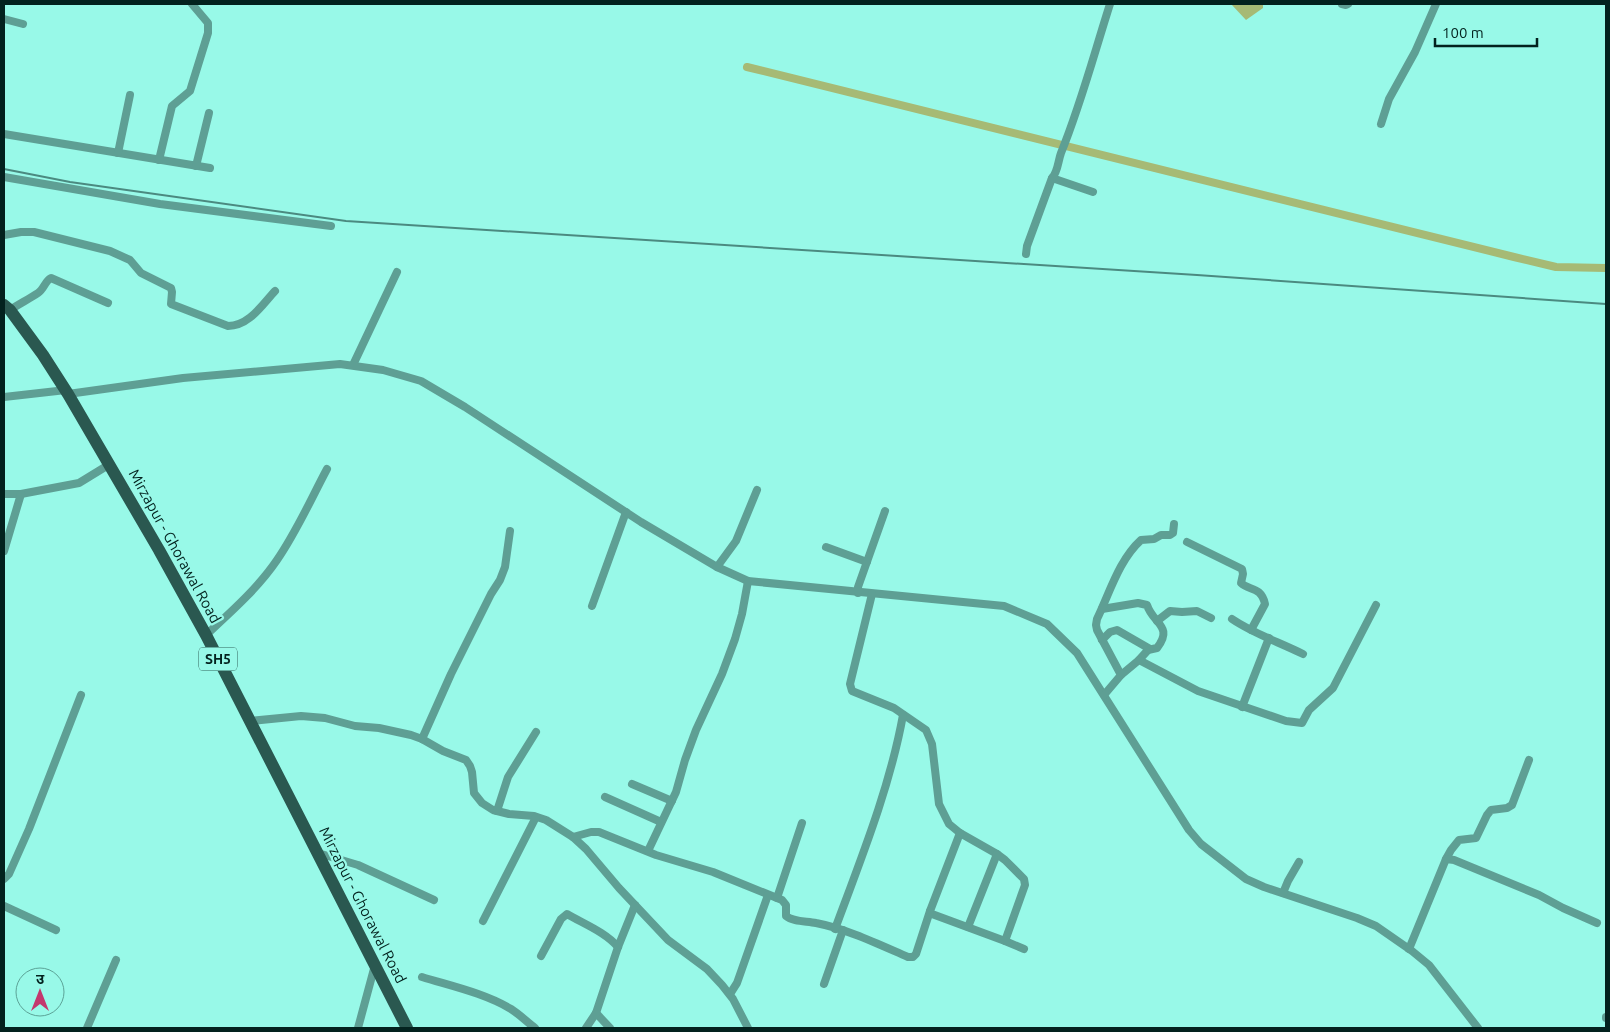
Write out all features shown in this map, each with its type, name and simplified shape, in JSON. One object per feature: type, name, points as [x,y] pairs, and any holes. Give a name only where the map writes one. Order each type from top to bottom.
[{"type":"main road","name":"Mirzapur - Ghorawal Road","points":[[7,307],[43,355],[67,392],[135,506],[206,635],[407,1028]]},
{"type":"street","points":[[159,160],[172,106],[190,91],[208,33],[208,23],[192,4]]},
{"type":"street","points":[[1026,254],[1027,246],[1052,178],[1055,175],[1085,90],[1110,4]]},
{"type":"street","points":[[1342,4],[1348,4]]},
{"type":"street","points":[[1381,124],[1389,100],[1415,52],[1436,4]]},
{"type":"street","points":[[4,19],[22,24]]},
{"type":"street","points":[[118,153],[130,95]]},
{"type":"street","points":[[196,166],[209,113]]},
{"type":"street","points":[[4,134],[210,168]]},
{"type":"street","points":[[4,177],[160,204],[332,226]]},
{"type":"street","points":[[1052,178],[1093,192]]},
{"type":"street","points":[[4,236],[21,232],[34,232],[110,251],[130,260],[141,273],[170,288],[172,290],[170,304],[228,326],[235,326],[247,321],[274,291]]},
{"type":"street","points":[[355,362],[397,272]]},
{"type":"street","points":[[7,307],[38,293],[43,289],[47,280],[51,278],[108,303]]},
{"type":"street","points":[[4,397],[355,362],[421,381],[465,407],[626,512],[748,581],[858,590],[872,594],[1004,606],[1023,613],[1048,624],[1077,652],[1189,830],[1201,844],[1246,879],[1357,918],[1376,926],[1411,946],[1429,965],[1478,1028]]},
{"type":"street","points":[[4,494],[20,494],[79,483],[110,464]]},
{"type":"street","points":[[206,635],[249,596],[277,560],[300,522],[327,469]]},
{"type":"street","points":[[719,564],[736,541],[757,490]]},
{"type":"street","points":[[4,551],[20,494]]},
{"type":"street","points":[[858,590],[885,511]]},
{"type":"street","points":[[592,606],[626,512]]},
{"type":"street","points":[[1121,675],[1096,625],[1123,561],[1136,544],[1140,540],[1170,535],[1174,524]]},
{"type":"street","points":[[422,739],[451,674],[491,594],[500,580],[505,567],[510,531]]},
{"type":"street","points":[[1186,542],[1242,569],[1241,583],[1243,586],[1258,591],[1265,604],[1251,630]]},
{"type":"street","points":[[826,547],[867,562]]},
{"type":"street","points":[[648,851],[676,792],[696,730],[722,674],[735,639],[748,581]]},
{"type":"street","points":[[872,594],[850,688],[852,691],[894,708],[926,730],[932,744],[940,804],[950,824],[960,833],[997,854],[1012,865],[1025,881],[1005,941]]},
{"type":"street","points":[[1102,609],[1142,603],[1147,605],[1163,628],[1164,636],[1157,648],[1150,649],[1117,630],[1110,632],[1102,640]]},
{"type":"street","points":[[1140,660],[1189,688],[1286,721],[1302,723],[1309,710],[1333,688],[1376,605]]},
{"type":"street","points":[[1157,620],[1170,611],[1197,612],[1210,618]]},
{"type":"street","points":[[1232,620],[1303,654]]},
{"type":"street","points":[[1242,707],[1269,638]]},
{"type":"street","points":[[1104,695],[1121,675],[1140,660],[1150,649]]},
{"type":"street","points":[[4,879],[9,874],[29,830],[81,696]]},
{"type":"street","points":[[824,984],[839,929],[880,808],[903,715]]},
{"type":"street","points":[[250,721],[301,716],[325,718],[355,726],[397,731],[422,739],[443,752],[466,760],[470,766],[477,798],[487,807],[497,811],[508,814],[526,814],[546,820],[573,837],[668,940],[712,974],[730,994],[748,1028]]},
{"type":"street","points":[[497,811],[508,777],[536,732]]},
{"type":"street","points":[[1411,946],[1451,850],[1459,840],[1476,838],[1491,810],[1507,808],[1512,805],[1529,760]]},
{"type":"street","points":[[632,784],[672,801]]},
{"type":"street","points":[[605,797],[661,822]]},
{"type":"street","points":[[484,921],[536,817]]},
{"type":"street","points":[[777,898],[802,822]]},
{"type":"street","points":[[573,837],[590,832],[599,832],[648,851],[713,872],[784,902],[788,918],[839,929],[911,957],[916,954],[930,911],[960,833]]},
{"type":"street","points":[[318,853],[358,865],[434,900]]},
{"type":"street","points":[[968,928],[997,854]]},
{"type":"street","points":[[1446,859],[1454,860],[1539,895],[1563,908],[1597,922]]},
{"type":"street","points":[[1283,893],[1299,862]]},
{"type":"street","points":[[730,994],[737,983],[768,895]]},
{"type":"street","points":[[586,1028],[596,1013],[618,947],[635,905]]},
{"type":"street","points":[[4,906],[56,930]]},
{"type":"street","points":[[930,911],[932,914],[1024,949]]},
{"type":"street","points":[[541,956],[561,920],[567,914],[594,929],[614,942],[618,947]]},
{"type":"street","points":[[87,1028],[116,960]]},
{"type":"street","points":[[358,1028],[375,965]]},
{"type":"street","points":[[422,977],[503,1005],[535,1028]]},
{"type":"street","points":[[596,1013],[610,1028]]},
{"type":"shaded area","points":[[1231,4],[1263,4],[1263,8],[1246,20]]},
{"type":"waterway","points":[[747,67],[1556,267],[1606,268]]},
{"type":"railway","points":[[4,169],[70,182],[346,221],[1197,275],[1606,304]]}]
